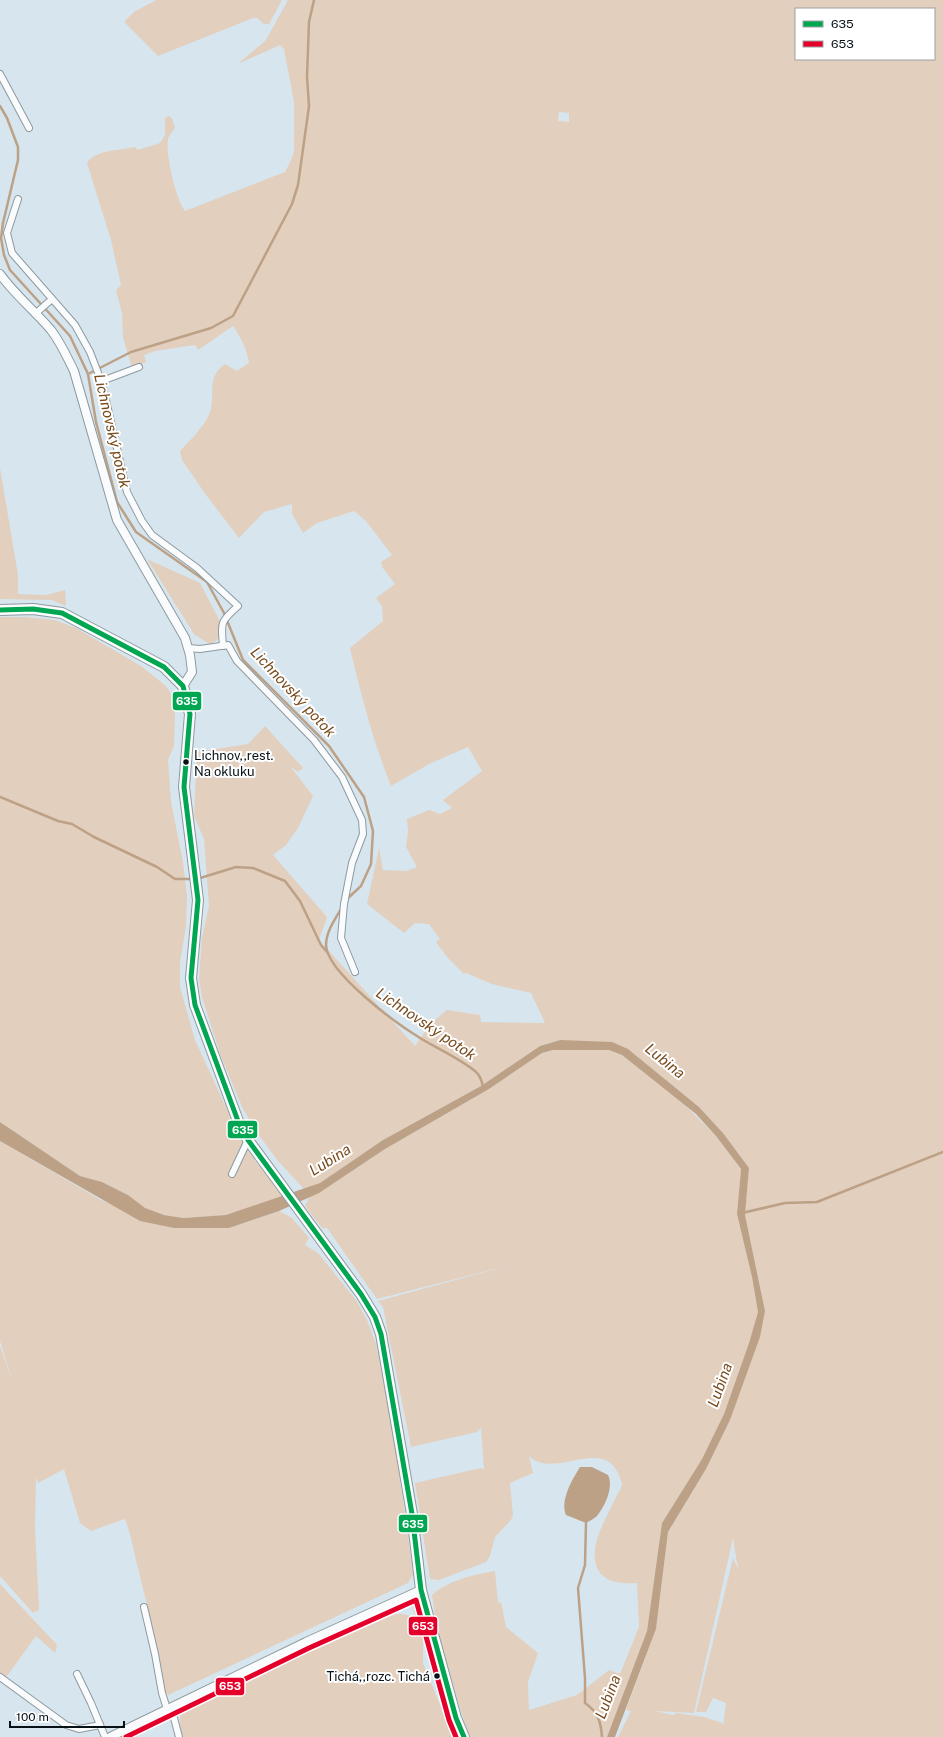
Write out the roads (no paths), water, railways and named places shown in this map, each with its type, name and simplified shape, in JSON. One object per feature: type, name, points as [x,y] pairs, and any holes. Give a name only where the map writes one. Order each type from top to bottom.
[{"type":"main road","points":[[0,610],[33,609],[62,613],[164,667],[183,686],[190,714],[184,787],[198,900],[191,978],[195,1005],[238,1121],[248,1140],[361,1294],[375,1317],[381,1334],[412,1514],[421,1590],[456,1718],[464,1737]]},
{"type":"street","points":[[0,74],[30,128]]},
{"type":"street","points":[[18,199],[7,234],[12,253],[50,301],[75,326],[96,365],[101,377],[127,492],[142,521],[152,535],[197,568],[238,606],[223,620],[221,628],[223,646]]},
{"type":"street","points":[[0,274],[37,313],[65,350],[74,371],[117,520],[174,616],[185,638],[192,672],[183,686]]},
{"type":"street","points":[[37,313],[50,301]]},
{"type":"street","points":[[101,377],[139,367]]},
{"type":"street","points":[[188,648],[200,649],[228,645],[237,661],[314,740],[342,777],[362,820],[363,834],[352,863],[344,904],[341,938],[355,972]]},
{"type":"street","points":[[232,1174],[248,1140]]},
{"type":"street","points":[[110,1737],[306,1642],[421,1590]]},
{"type":"street","points":[[144,1607],[162,1693],[167,1709],[174,1718],[179,1737]]},
{"type":"street","points":[[77,1674],[105,1737]]},
{"type":"street","points":[[0,1677],[66,1724],[79,1729],[100,1725]]},
{"type":"waterway","points":[[88,374],[131,352],[211,328],[233,316],[292,204],[298,185],[309,106],[307,77],[309,22],[314,0]]},
{"type":"waterway","name":"Lichnovský potok","points":[[0,106],[7,118],[18,147],[18,160],[3,223],[1,238],[4,255],[10,270],[70,336],[88,374],[96,422],[117,502],[136,532],[207,582],[224,613],[243,660],[329,746],[364,797],[373,831],[371,864],[361,886],[347,899]]},
{"type":"waterway","points":[[0,797],[58,821],[72,824],[94,837],[157,867],[175,879],[192,879]]},
{"type":"waterway","points":[[197,879],[236,867],[253,868],[285,881],[300,901],[321,945],[327,952]]},
{"type":"waterway","name":"Lichnovský potok","points":[[341,909],[329,931],[326,940],[329,956],[338,969],[365,997],[396,1022],[420,1038],[469,1066],[478,1074],[483,1087]]},
{"type":"waterway","points":[[742,1213],[785,1203],[817,1202],[943,1152]]},
{"type":"waterway","name":"Lubina","points":[[586,1523],[585,1565],[578,1588],[585,1678],[585,1703],[596,1714],[601,1727],[602,1737]]},
{"type":"place","name":"Lichnov,,rest. Na okluku","points":[[186,762]]},
{"type":"place","name":"Tichá,,rozc. Tichá","points":[[437,1676]]}]
